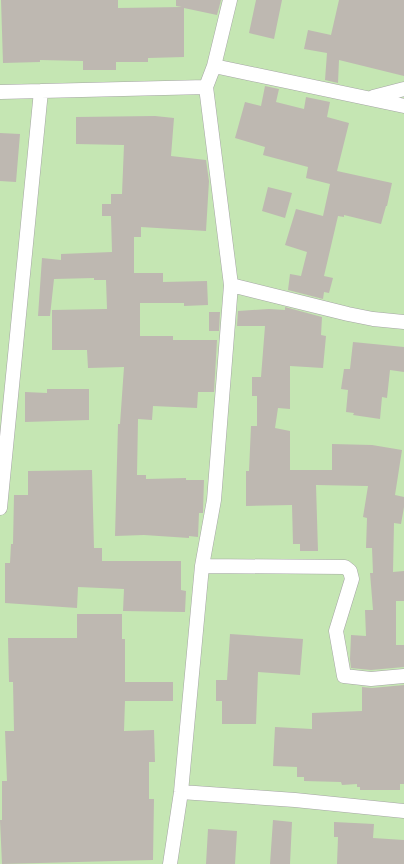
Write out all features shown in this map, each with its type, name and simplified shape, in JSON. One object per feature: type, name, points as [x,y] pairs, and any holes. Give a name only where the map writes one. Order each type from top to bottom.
[{"type":"street","points":[[170,864],[181,792],[202,566],[214,500],[231,284],[206,87],[214,66],[230,0]]},
{"type":"street","points":[[214,66],[404,106]]},
{"type":"street","points":[[0,92],[206,87]]},
{"type":"street","points":[[372,98],[404,89]]},
{"type":"street","points":[[0,508],[40,91]]},
{"type":"street","points":[[231,284],[348,314],[404,322]]},
{"type":"street","points":[[202,566],[345,567],[350,571],[352,579],[336,631],[344,676],[371,679],[404,676]]},
{"type":"street","points":[[181,792],[294,800],[404,811]]},
{"type":"green space","points":[[0,0],[404,0],[404,864],[0,864]]},
{"type":"building","points":[[1,0],[118,0],[118,8],[182,7],[176,6],[176,0],[221,0],[217,15],[184,8],[184,57],[148,58],[148,62],[116,62],[116,70],[83,70],[83,61],[40,60],[40,62],[3,63]]},
{"type":"building","points":[[256,0],[282,0],[274,39],[249,33]]},
{"type":"building","points":[[339,0],[404,0],[404,76],[339,60],[338,83],[325,80],[327,53],[304,49],[308,30],[331,35]]},
{"type":"building","points":[[265,86],[279,89],[276,102],[304,109],[306,97],[330,102],[327,117],[349,123],[337,171],[392,183],[381,224],[344,215],[344,217],[338,216],[324,276],[333,278],[329,293],[324,292],[323,299],[288,290],[290,274],[301,276],[307,252],[285,245],[296,209],[323,216],[330,184],[306,178],[308,167],[263,155],[265,147],[235,138],[245,102],[261,106]]},
{"type":"building","points":[[155,116],[174,118],[171,156],[206,160],[209,181],[206,231],[141,227],[141,237],[134,237],[134,273],[163,273],[163,282],[207,281],[208,305],[184,306],[184,303],[140,303],[140,336],[173,336],[173,340],[217,340],[214,392],[198,392],[197,408],[153,406],[152,420],[138,419],[137,475],[146,475],[146,479],[186,478],[186,480],[204,480],[203,513],[199,513],[198,537],[189,536],[189,538],[144,535],[115,536],[118,424],[120,424],[124,367],[88,368],[87,350],[52,350],[52,310],[107,309],[106,280],[94,280],[94,278],[54,279],[50,316],[38,316],[42,258],[61,260],[61,254],[112,252],[111,216],[102,216],[102,204],[111,204],[111,194],[122,194],[124,145],[76,144],[76,117]]},
{"type":"building","points":[[0,133],[20,134],[16,182],[0,181]]},
{"type":"building","points":[[268,187],[292,193],[285,218],[262,211]]},
{"type":"building","points":[[285,307],[322,317],[321,335],[326,336],[323,368],[290,366],[290,409],[278,408],[275,428],[290,431],[290,470],[332,470],[332,444],[372,445],[402,450],[395,495],[404,497],[404,507],[401,524],[394,523],[393,572],[404,571],[404,601],[396,601],[396,645],[404,645],[404,667],[371,670],[351,668],[351,635],[366,636],[365,610],[373,610],[370,573],[373,573],[372,548],[366,548],[367,518],[363,517],[368,486],[316,485],[318,551],[300,551],[300,544],[293,544],[292,505],[246,506],[246,471],[249,471],[251,426],[257,426],[257,396],[252,396],[252,377],[261,377],[265,326],[237,326],[238,311],[285,310]]},
{"type":"building","points":[[209,312],[220,312],[219,331],[209,331]]},
{"type":"building","points":[[353,342],[404,347],[404,372],[390,370],[387,398],[382,397],[380,419],[353,415],[354,413],[346,412],[348,390],[341,389],[344,369],[350,369]]},
{"type":"building","points":[[47,389],[89,389],[89,420],[25,422],[25,392],[47,393]]},
{"type":"building","points":[[92,470],[94,548],[102,548],[102,561],[181,561],[181,590],[186,591],[185,612],[123,611],[124,589],[78,587],[77,608],[5,603],[5,563],[10,563],[11,544],[13,544],[14,495],[28,495],[28,471]]},
{"type":"building","points":[[77,614],[122,614],[122,639],[125,639],[125,682],[173,682],[173,701],[125,701],[124,731],[154,730],[155,762],[149,762],[149,799],[154,799],[153,860],[2,864],[0,820],[2,820],[2,781],[7,781],[5,731],[14,731],[13,682],[9,682],[8,638],[77,638]]},
{"type":"building","points":[[230,634],[303,639],[300,675],[258,672],[256,724],[222,724],[222,701],[216,701],[216,680],[227,680]]},
{"type":"building","points":[[404,685],[404,784],[400,784],[400,790],[360,790],[357,784],[342,785],[341,782],[304,781],[304,777],[297,777],[297,767],[273,766],[275,727],[312,729],[312,713],[362,711],[362,687]]},
{"type":"building","points":[[273,820],[292,822],[290,864],[270,864]]},
{"type":"building","points":[[334,822],[374,824],[373,838],[404,840],[404,864],[337,864],[338,837],[334,837]]},
{"type":"building","points":[[208,829],[237,831],[235,864],[206,864]]}]
